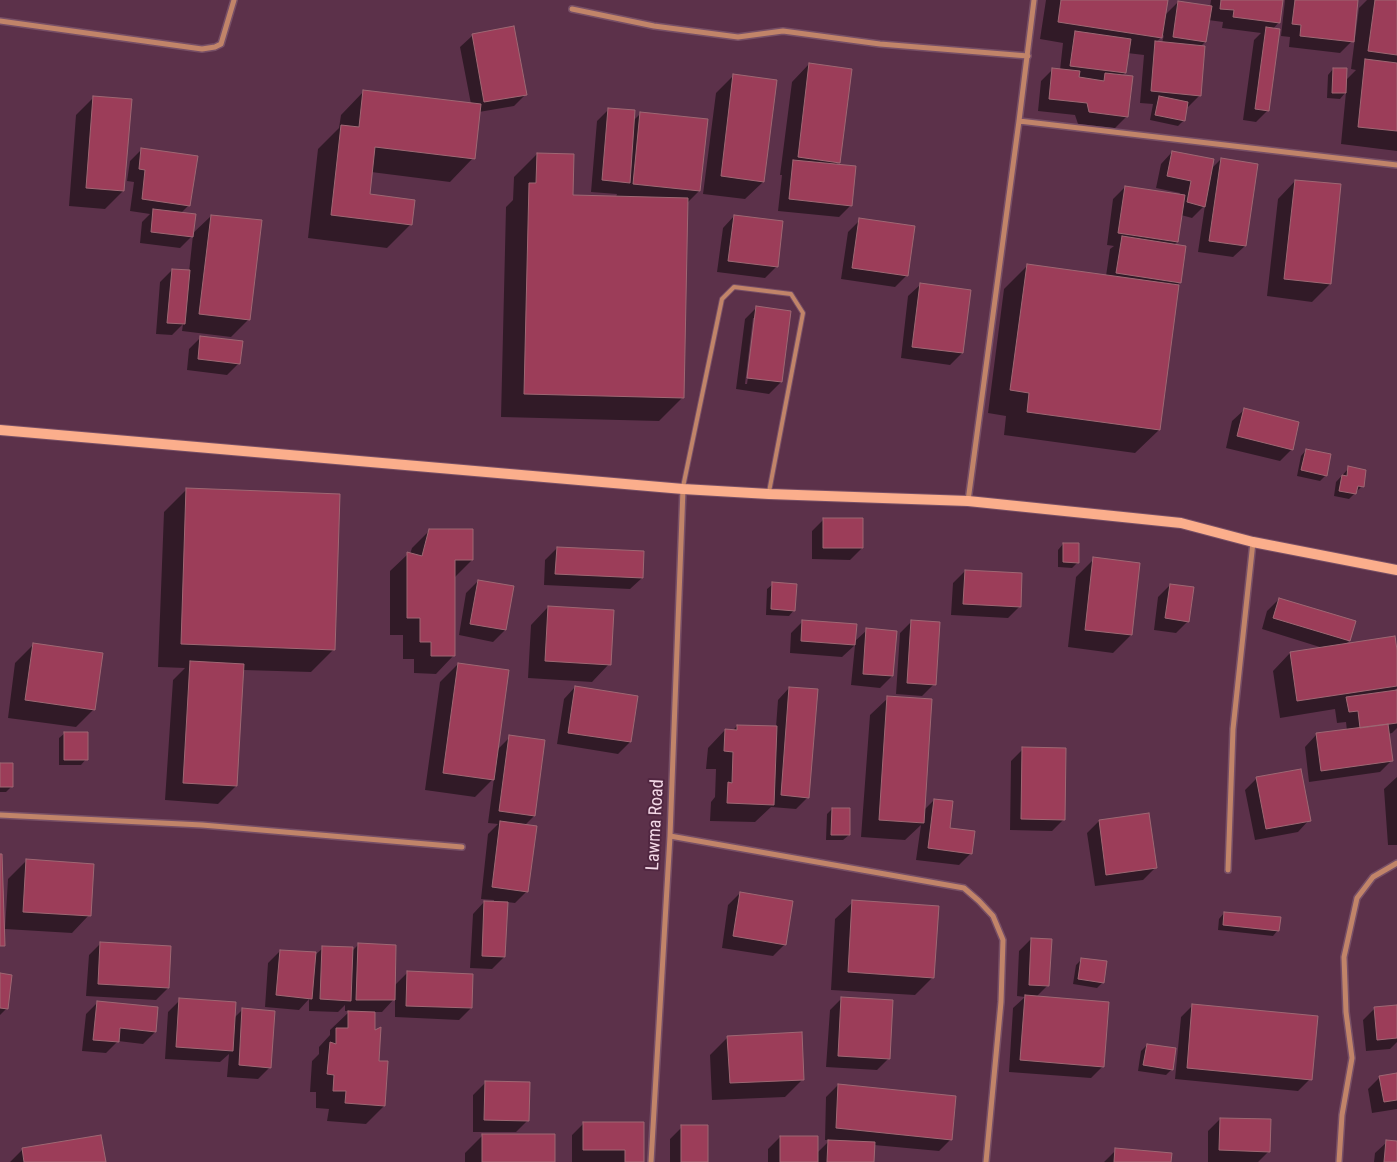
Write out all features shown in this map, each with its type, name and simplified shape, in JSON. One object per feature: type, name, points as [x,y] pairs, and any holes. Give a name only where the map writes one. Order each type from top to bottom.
[{"type":"main road","points":[[0,430],[683,489],[968,501],[1181,523],[1253,542],[1397,570]]},
{"type":"street","points":[[0,21],[202,49],[221,44],[234,0]]},
{"type":"street","points":[[968,501],[1020,121],[1034,0]]},
{"type":"street","points":[[572,9],[654,26],[738,37],[783,31],[880,44],[1028,56]]},
{"type":"street","points":[[1020,121],[1397,165]]},
{"type":"street","name":"Lawma Road","points":[[651,1162],[670,836],[683,489]]},
{"type":"street","points":[[1228,870],[1233,729],[1253,542]]},
{"type":"street","points":[[0,815],[202,825],[462,847]]},
{"type":"street","points":[[670,836],[964,888],[979,901],[993,916],[1004,940],[1001,1002],[986,1162]]},
{"type":"street","points":[[1339,1162],[1342,1115],[1352,1058],[1346,1012],[1344,957],[1357,898],[1373,877],[1397,863]]},
{"type":"lane","points":[[683,489],[722,299],[734,287],[791,294],[803,313],[768,494]]},
{"type":"building","points":[[1061,0],[1168,0],[1162,38],[1058,22]]},
{"type":"building","points":[[1221,0],[1283,0],[1280,23],[1233,17],[1234,10],[1220,9]]},
{"type":"building","points":[[1295,0],[1358,0],[1354,42],[1300,36],[1301,25],[1292,24]]},
{"type":"building","points":[[1375,0],[1397,0],[1397,55],[1368,51]]},
{"type":"building","points":[[1178,1],[1212,6],[1206,42],[1173,37]]},
{"type":"building","points":[[514,26],[527,95],[484,102],[472,34]]},
{"type":"building","points":[[1266,27],[1280,29],[1269,111],[1255,109]]},
{"type":"building","points":[[1075,31],[1131,39],[1126,73],[1070,66]]},
{"type":"building","points":[[1155,41],[1205,46],[1201,96],[1151,91]]},
{"type":"building","points":[[1365,59],[1397,63],[1397,131],[1358,127]]},
{"type":"building","points":[[809,63],[852,69],[840,163],[798,157]]},
{"type":"building","points":[[1052,68],[1080,71],[1079,77],[1104,81],[1105,73],[1133,76],[1128,117],[1089,112],[1087,103],[1049,99]]},
{"type":"building","points":[[1333,68],[1347,68],[1346,93],[1332,93]]},
{"type":"building","points":[[733,74],[777,80],[764,182],[721,176]]},
{"type":"building","points":[[363,90],[481,104],[475,159],[375,147],[370,194],[415,200],[412,225],[331,215],[341,125],[359,127]]},
{"type":"building","points":[[93,96],[132,99],[124,191],[86,188]]},
{"type":"building","points":[[1159,96],[1188,102],[1185,121],[1155,115]]},
{"type":"building","points":[[608,108],[635,110],[630,183],[602,180]]},
{"type":"building","points":[[640,112],[708,119],[700,191],[633,184]]},
{"type":"building","points":[[141,148],[198,156],[190,206],[142,199],[145,170],[139,169]]},
{"type":"building","points":[[1172,151],[1214,159],[1205,207],[1187,202],[1191,181],[1167,176]]},
{"type":"building","points":[[537,153],[574,154],[573,195],[688,198],[684,398],[524,394],[529,183],[536,183]]},
{"type":"building","points":[[1221,158],[1258,164],[1246,246],[1209,241]]},
{"type":"building","points":[[793,160],[856,166],[852,206],[789,199]]},
{"type":"building","points":[[1295,180],[1341,184],[1331,284],[1284,279]]},
{"type":"building","points":[[1125,186],[1185,195],[1178,242],[1118,233]]},
{"type":"building","points":[[153,209],[196,214],[193,237],[151,232]]},
{"type":"building","points":[[211,215],[262,220],[250,320],[199,314]]},
{"type":"building","points":[[734,215],[783,221],[778,267],[728,261]]},
{"type":"building","points":[[859,218],[915,226],[908,276],[852,268]]},
{"type":"building","points":[[1122,236],[1186,246],[1181,283],[1116,273]]},
{"type":"building","points":[[1027,264],[1179,285],[1160,430],[1027,412],[1029,393],[1010,390]]},
{"type":"building","points":[[172,269],[190,270],[185,324],[167,323]]},
{"type":"building","points":[[920,283],[971,290],[963,353],[912,347]]},
{"type":"building","points":[[756,306],[791,311],[782,382],[747,378]]},
{"type":"building","points":[[200,336],[243,341],[240,364],[198,359]]},
{"type":"building","points":[[1244,408],[1299,422],[1293,450],[1237,436]]},
{"type":"building","points":[[1306,449],[1331,454],[1327,476],[1301,470]]},
{"type":"building","points":[[1348,466],[1366,470],[1364,487],[1358,486],[1356,494],[1339,491],[1342,475],[1347,476]]},
{"type":"building","points":[[186,488],[340,494],[335,650],[181,644]]},
{"type":"building","points":[[823,518],[863,518],[863,548],[823,548]]},
{"type":"building","points":[[429,529],[473,529],[473,560],[455,560],[455,656],[431,656],[431,642],[420,642],[420,618],[407,618],[407,552],[422,556]]},
{"type":"building","points":[[1063,543],[1079,543],[1079,563],[1063,562]]},
{"type":"building","points":[[557,547],[644,551],[643,578],[555,574]]},
{"type":"building","points":[[1093,557],[1140,563],[1132,635],[1085,630]]},
{"type":"building","points":[[965,570],[1022,573],[1021,607],[963,604]]},
{"type":"building","points":[[478,580],[514,586],[506,630],[470,624]]},
{"type":"building","points":[[772,582],[797,584],[795,611],[771,609]]},
{"type":"building","points":[[1170,584],[1194,587],[1189,622],[1165,618]]},
{"type":"building","points":[[1279,598],[1356,621],[1350,641],[1273,618]]},
{"type":"building","points":[[548,606],[614,610],[611,665],[545,661]]},
{"type":"building","points":[[802,620],[857,624],[855,645],[801,641]]},
{"type":"building","points":[[911,620],[940,622],[936,685],[907,683]]},
{"type":"building","points":[[866,628],[897,631],[893,676],[863,674]]},
{"type":"building","points":[[1395,636],[1397,686],[1297,701],[1290,652]]},
{"type":"building","points":[[33,643],[103,653],[95,710],[25,700]]},
{"type":"building","points":[[190,661],[244,664],[237,786],[183,783]]},
{"type":"building","points":[[458,663],[509,670],[494,780],[443,773]]},
{"type":"building","points":[[575,686],[638,696],[631,742],[568,733]]},
{"type":"building","points":[[789,687],[818,689],[809,798],[781,795]]},
{"type":"building","points":[[1397,690],[1397,723],[1360,728],[1358,711],[1349,712],[1346,697]]},
{"type":"building","points":[[887,696],[932,699],[924,823],[879,820]]},
{"type":"building","points":[[1388,724],[1393,761],[1321,771],[1316,733]]},
{"type":"building","points":[[737,725],[777,726],[774,805],[727,803],[728,782],[732,783],[733,752],[724,751],[725,729],[737,730]]},
{"type":"building","points":[[64,732],[88,732],[88,760],[64,760]]},
{"type":"building","points":[[509,735],[545,740],[535,816],[499,811]]},
{"type":"building","points":[[1022,747],[1066,748],[1065,820],[1021,819]]},
{"type":"building","points":[[0,763],[13,763],[13,787],[0,787]]},
{"type":"building","points":[[1301,769],[1311,821],[1266,829],[1256,777]]},
{"type":"building","points":[[934,799],[953,801],[950,828],[975,831],[972,854],[928,848]]},
{"type":"building","points":[[832,808],[850,808],[850,835],[831,835]]},
{"type":"building","points":[[1149,813],[1157,868],[1106,875],[1099,820]]},
{"type":"building","points":[[500,821],[537,826],[528,892],[492,887]]},
{"type":"building","points":[[0,854],[2,854],[5,946],[0,946]]},
{"type":"building","points":[[26,859],[94,864],[91,916],[23,912]]},
{"type":"building","points":[[740,892],[793,901],[786,945],[733,936]]},
{"type":"building","points":[[852,900],[939,906],[934,978],[848,972]]},
{"type":"building","points":[[484,901],[508,902],[505,957],[482,956]]},
{"type":"building","points":[[1224,912],[1281,917],[1279,931],[1223,925]]},
{"type":"building","points":[[1031,938],[1052,939],[1049,986],[1029,985]]},
{"type":"building","points":[[100,942],[171,946],[169,988],[98,984]]},
{"type":"building","points":[[358,943],[396,945],[395,1000],[356,1000]]},
{"type":"building","points":[[322,946],[353,947],[351,1001],[320,999]]},
{"type":"building","points":[[280,950],[316,952],[312,999],[276,995]]},
{"type":"building","points":[[1081,958],[1107,961],[1104,983],[1078,979]]},
{"type":"building","points":[[407,971],[473,974],[472,1008],[406,1006]]},
{"type":"building","points":[[0,973],[12,975],[8,1009],[0,1008]]},
{"type":"building","points":[[1025,995],[1109,1002],[1104,1067],[1020,1060]]},
{"type":"building","points":[[841,997],[893,1000],[890,1059],[838,1056]]},
{"type":"building","points":[[179,998],[236,1002],[233,1051],[176,1047]]},
{"type":"building","points":[[97,1001],[158,1007],[156,1032],[120,1028],[119,1042],[93,1040]]},
{"type":"building","points":[[1192,1004],[1318,1016],[1312,1080],[1187,1068]]},
{"type":"building","points":[[1397,1005],[1397,1038],[1377,1040],[1374,1007]]},
{"type":"building","points":[[242,1008],[275,1011],[271,1068],[239,1065]]},
{"type":"building","points":[[348,1011],[375,1012],[375,1030],[381,1027],[379,1061],[388,1061],[385,1106],[345,1103],[346,1091],[333,1091],[334,1075],[327,1074],[330,1042],[336,1044],[336,1028],[348,1028]]},
{"type":"building","points":[[802,1032],[804,1080],[730,1083],[727,1036]]},
{"type":"building","points":[[1147,1044],[1176,1048],[1173,1070],[1143,1065]]},
{"type":"building","points":[[1397,1073],[1397,1100],[1384,1102],[1379,1076]]},
{"type":"building","points":[[485,1081],[530,1082],[529,1121],[484,1120]]},
{"type":"building","points":[[838,1084],[956,1096],[952,1140],[836,1128]]},
{"type":"building","points":[[1220,1118],[1271,1119],[1270,1152],[1219,1150]]},
{"type":"building","points":[[583,1122],[644,1122],[644,1162],[625,1162],[625,1150],[583,1150]]},
{"type":"building","points":[[681,1125],[708,1125],[708,1162],[681,1162]]},
{"type":"building","points":[[482,1134],[555,1134],[555,1162],[482,1162]]},
{"type":"building","points":[[101,1135],[106,1162],[24,1162],[22,1148]]},
{"type":"building","points":[[780,1136],[818,1136],[818,1162],[780,1162]]},
{"type":"building","points":[[828,1140],[875,1142],[874,1162],[827,1162]]},
{"type":"building","points":[[1386,1140],[1397,1141],[1397,1162],[1384,1162]]},
{"type":"building","points":[[1115,1148],[1172,1153],[1171,1162],[1114,1162]]}]
